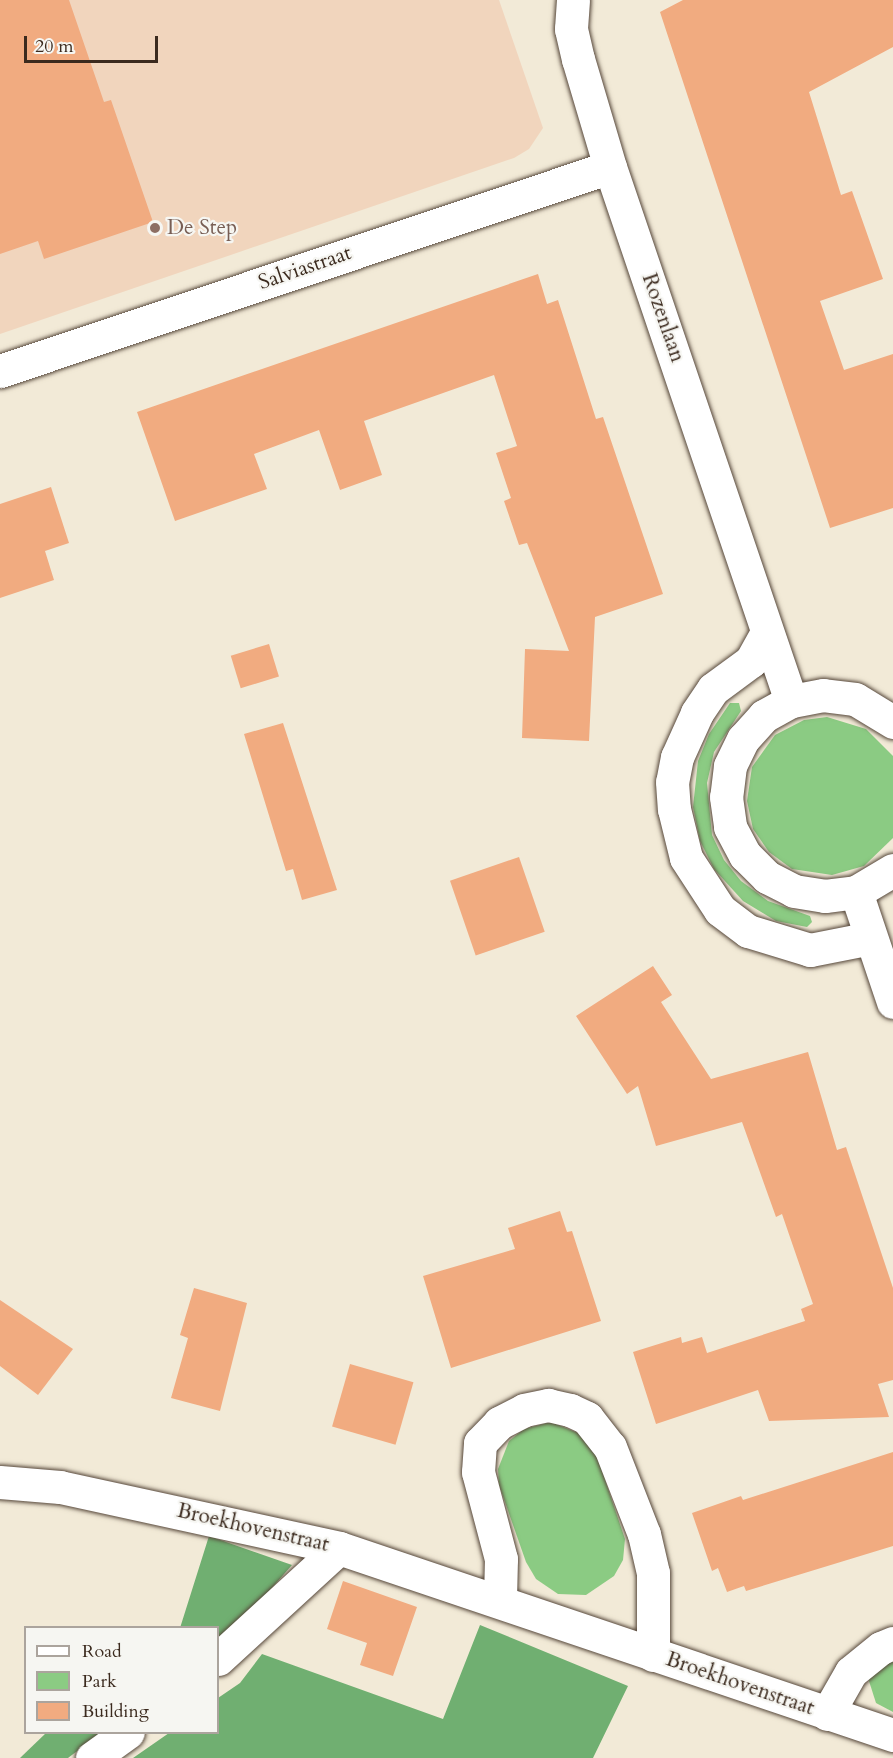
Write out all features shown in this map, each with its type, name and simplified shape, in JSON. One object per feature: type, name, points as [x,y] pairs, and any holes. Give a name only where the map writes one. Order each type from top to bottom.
[{"type":"street","name":"Rozenlaan","points":[[573,0],[571,29],[610,167],[732,518],[766,634],[791,701]]},
{"type":"street","name":"Salviastraat","points":[[0,371],[610,167]]},
{"type":"street","points":[[766,634],[751,661],[713,689],[680,747],[672,782],[676,824],[686,858],[720,910],[748,931],[810,950],[871,938]]},
{"type":"street","points":[[893,722],[855,699],[823,695],[791,701],[764,716],[743,739],[730,766],[726,797],[730,827],[745,855],[767,877],[794,891],[825,896],[855,892],[893,870]]},
{"type":"street","points":[[855,892],[893,1002]]},
{"type":"street","name":"Broekhovenstraat","points":[[500,1599],[501,1559],[478,1472],[480,1443],[499,1423],[524,1410],[548,1405],[570,1410],[587,1418],[610,1447],[644,1534],[653,1573],[652,1655]]},
{"type":"street","name":"Broekhovenstraat","points":[[0,1482],[60,1487],[339,1548],[500,1599],[652,1655],[893,1735]]},
{"type":"street","points":[[219,1658],[339,1548]]},
{"type":"street","name":"Broekhovenstraat","points":[[827,1714],[851,1672],[881,1648],[893,1643]]},
{"type":"street","points":[[92,1758],[125,1734]]},
{"type":"shaded area","name":"De Step","points":[[0,0],[499,0],[543,128],[529,149],[514,158],[0,334]]},
{"type":"green space","points":[[730,703],[739,703],[741,711],[714,752],[707,783],[712,835],[724,860],[741,881],[768,901],[810,916],[812,922],[807,927],[776,921],[743,901],[714,869],[700,841],[693,807],[698,761],[709,734]]},
{"type":"green space","points":[[827,717],[866,729],[893,756],[893,838],[864,866],[832,875],[792,869],[769,852],[753,829],[747,801],[752,767],[775,735],[804,720]]},
{"type":"green space","points":[[551,1422],[583,1435],[598,1459],[625,1539],[623,1560],[614,1576],[586,1595],[558,1594],[536,1579],[526,1562],[499,1485],[498,1469],[509,1441],[524,1429]]},
{"type":"green space","points":[[209,1536],[292,1565],[242,1622],[219,1639],[219,1626],[181,1626]]},
{"type":"green space","points":[[480,1625],[628,1686],[593,1758],[133,1758],[168,1734],[219,1734],[219,1697],[240,1683],[262,1654],[443,1719]]},
{"type":"green space","points":[[893,1656],[893,1712],[876,1703],[869,1681],[870,1675]]},
{"type":"green space","points":[[45,1734],[100,1734],[68,1758],[20,1758]]},
{"type":"building","points":[[0,0],[69,0],[104,102],[111,100],[153,222],[44,259],[38,241],[0,254]]},
{"type":"building","points":[[683,0],[893,0],[893,47],[809,92],[841,195],[852,191],[883,279],[820,301],[844,370],[893,354],[893,508],[830,528],[660,12]]},
{"type":"building","points":[[538,274],[547,304],[558,300],[596,419],[603,417],[663,594],[595,617],[589,741],[522,738],[525,649],[569,651],[527,543],[519,545],[504,501],[511,498],[496,453],[517,446],[494,375],[364,421],[382,475],[340,490],[319,430],[254,454],[267,489],[175,521],[137,412]]},
{"type":"building","points":[[51,487],[69,543],[45,551],[54,580],[0,598],[0,504]]},
{"type":"building","points":[[269,644],[279,677],[241,688],[231,656]]},
{"type":"building","points":[[283,723],[337,890],[302,900],[293,869],[286,871],[244,734]]},
{"type":"building","points":[[519,857],[545,932],[476,955],[450,881]]},
{"type":"building","points":[[653,966],[672,995],[661,1002],[711,1079],[808,1052],[837,1150],[846,1147],[893,1288],[893,1380],[878,1384],[889,1417],[769,1421],[758,1390],[656,1424],[633,1352],[681,1337],[682,1343],[702,1337],[707,1353],[805,1321],[801,1309],[813,1304],[782,1214],[776,1217],[742,1122],[656,1146],[638,1086],[627,1094],[576,1016]]},
{"type":"building","points":[[560,1211],[567,1232],[572,1231],[601,1321],[451,1368],[423,1276],[515,1249],[508,1228]]},
{"type":"building","points":[[194,1288],[247,1303],[220,1411],[171,1398],[188,1338],[180,1335]]},
{"type":"building","points":[[0,1300],[73,1349],[38,1395],[0,1366]]},
{"type":"building","points":[[350,1364],[413,1382],[396,1445],[332,1426]]},
{"type":"building","points":[[893,1452],[893,1546],[746,1591],[744,1586],[727,1592],[718,1568],[712,1571],[692,1513],[741,1496],[743,1500]]},
{"type":"building","points":[[343,1581],[417,1607],[393,1676],[360,1665],[367,1643],[327,1629]]},
{"type":"place","name":"De Step","points":[[155,228]]}]
